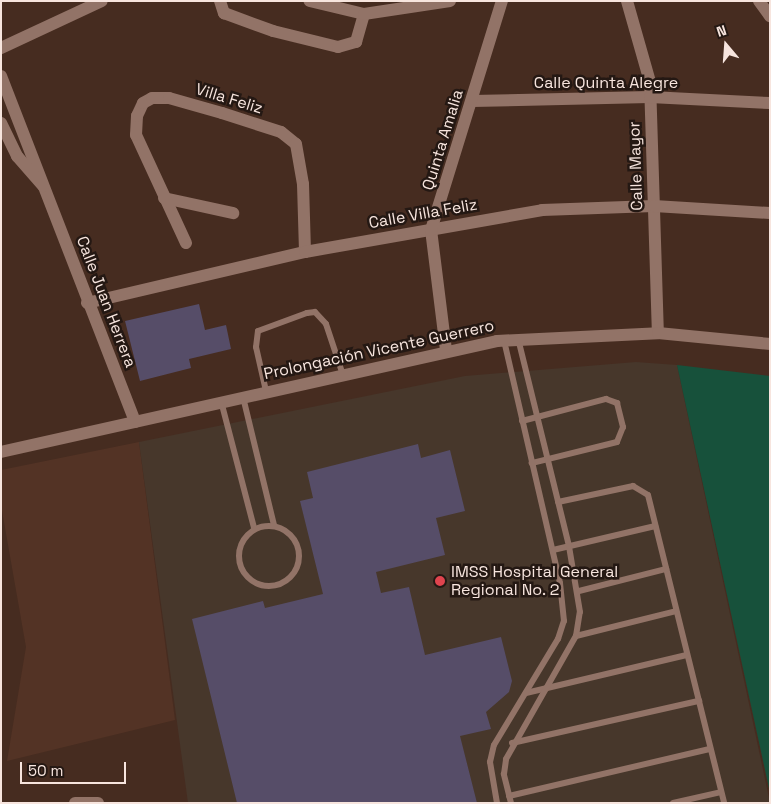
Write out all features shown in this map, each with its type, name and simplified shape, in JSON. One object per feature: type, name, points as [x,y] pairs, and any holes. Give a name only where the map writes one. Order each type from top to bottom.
[{"type":"street","points":[[220,1],[221,10],[229,15],[338,47],[356,42],[364,14]]},
{"type":"street","points":[[310,1],[364,14],[450,1]]},
{"type":"street","name":"Quinta Amalia","points":[[446,350],[431,230],[502,1]]},
{"type":"street","name":"Calle Mayor","points":[[627,1],[648,70],[658,332]]},
{"type":"street","points":[[760,1],[770,16]]},
{"type":"street","points":[[1,48],[98,3]]},
{"type":"street","name":"Calle Juan Herrera","points":[[1,76],[50,194],[88,304],[135,422]]},
{"type":"street","name":"Calle Quinta Alegre","points":[[472,101],[650,97],[770,103]]},
{"type":"street","name":"Villa Feliz","points":[[186,243],[136,135],[143,104],[169,98],[281,132],[299,151],[305,252]]},
{"type":"street","name":"Calle Juan Herrera","points":[[1,123],[17,156],[50,194]]},
{"type":"street","points":[[164,198],[233,213]]},
{"type":"street","name":"Calle Villa Feliz","points":[[88,304],[305,252],[542,210],[654,206],[770,213]]},
{"type":"street","name":"Prolongación Vicente Guerrero","points":[[1,452],[342,372],[446,350],[518,338],[658,332],[770,344]]},
{"type":"street","points":[[75,803],[98,803]]},
{"type":"lane","points":[[266,391],[256,347],[258,331],[307,313],[315,312],[326,324],[342,372]]},
{"type":"lane","points":[[518,338],[536,417],[570,546],[579,591],[576,636],[512,743],[504,774],[510,800],[710,749]]},
{"type":"lane","points":[[497,803],[490,762],[494,744],[526,692],[564,621],[553,550],[504,340]]},
{"type":"lane","points":[[243,396],[274,525]]},
{"type":"lane","points":[[522,421],[606,399],[617,403],[623,427],[617,442],[532,463]]},
{"type":"lane","points":[[221,401],[254,528],[241,548],[240,574],[257,586],[278,584],[290,577],[301,559],[294,538],[274,525],[254,528]]},
{"type":"lane","points":[[558,502],[633,486],[648,495],[724,803]]},
{"type":"lane","points":[[553,550],[655,526]]},
{"type":"lane","points":[[579,591],[666,569]]},
{"type":"lane","points":[[576,636],[676,611]]},
{"type":"lane","points":[[526,692],[687,656]]},
{"type":"lane","points":[[512,743],[699,701]]},
{"type":"lane","points":[[673,803],[721,792]]},
{"type":"shaded area","name":"IMSS Hospital General Regional No. 2","points":[[636,362],[677,365],[770,803],[188,803],[139,442],[465,376]]},
{"type":"shaded area","points":[[139,442],[175,720],[7,761],[26,647],[1,505],[1,470]]},
{"type":"green space","points":[[677,365],[770,376],[770,793]]},
{"type":"building","points":[[199,304],[205,330],[226,325],[231,349],[189,359],[191,368],[140,381],[125,321]]},
{"type":"building","points":[[418,444],[421,458],[450,450],[465,511],[436,518],[445,555],[376,572],[381,593],[409,587],[425,655],[501,637],[512,681],[509,692],[486,712],[491,729],[460,736],[477,803],[237,803],[192,619],[263,601],[265,608],[323,594],[300,501],[313,498],[307,472]]},
{"type":"place","name":"IMSS Hospital General Regional No. 2","points":[[440,581]]}]
